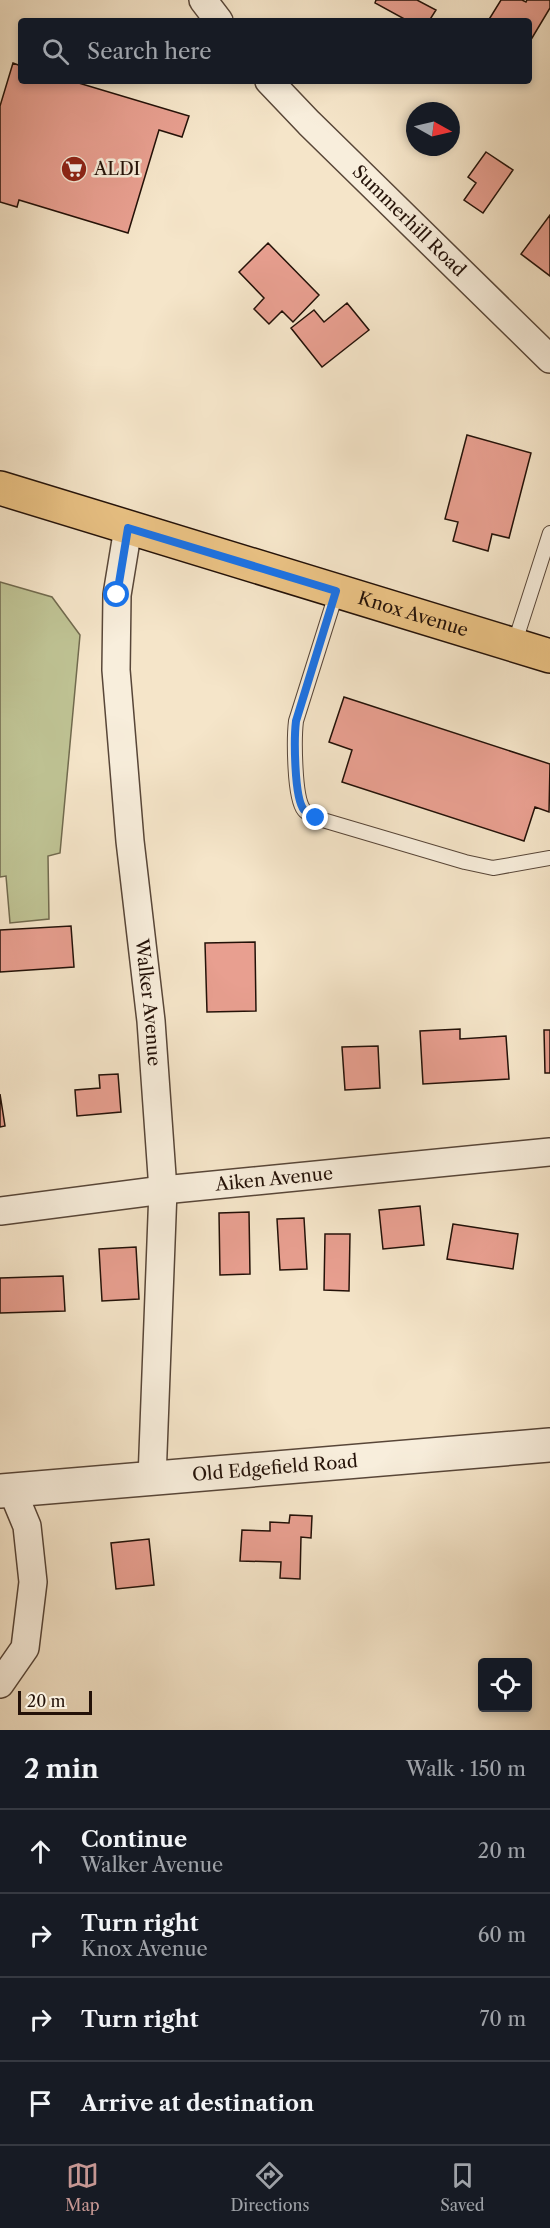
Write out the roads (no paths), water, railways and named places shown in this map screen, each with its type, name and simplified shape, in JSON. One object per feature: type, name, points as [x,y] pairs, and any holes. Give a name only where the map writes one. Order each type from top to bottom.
[{"type":"main road","name":"Knox Avenue","points":[[0,488],[550,656]]},
{"type":"street","points":[[203,0],[217,18]]},
{"type":"street","name":"Summerhill Road","points":[[272,84],[550,359]]},
{"type":"street","name":"Walker Avenue","points":[[128,528],[117,595],[116,670],[130,841],[151,1021],[163,1190],[152,1479]]},
{"type":"street","name":"Aiken Avenue","points":[[0,1211],[163,1190],[550,1152]]},
{"type":"street","name":"Old Edgefield Road","points":[[6,1490],[550,1445]]},
{"type":"street","points":[[0,1684],[25,1648],[33,1582],[27,1526],[6,1490]]},
{"type":"lane","points":[[514,645],[550,533]]},
{"type":"lane","points":[[336,591],[296,721],[294,743],[298,793],[303,810],[316,818],[465,862],[494,868],[550,858]]},
{"type":"place","name":"ALDI","points":[[74,169]]}]
